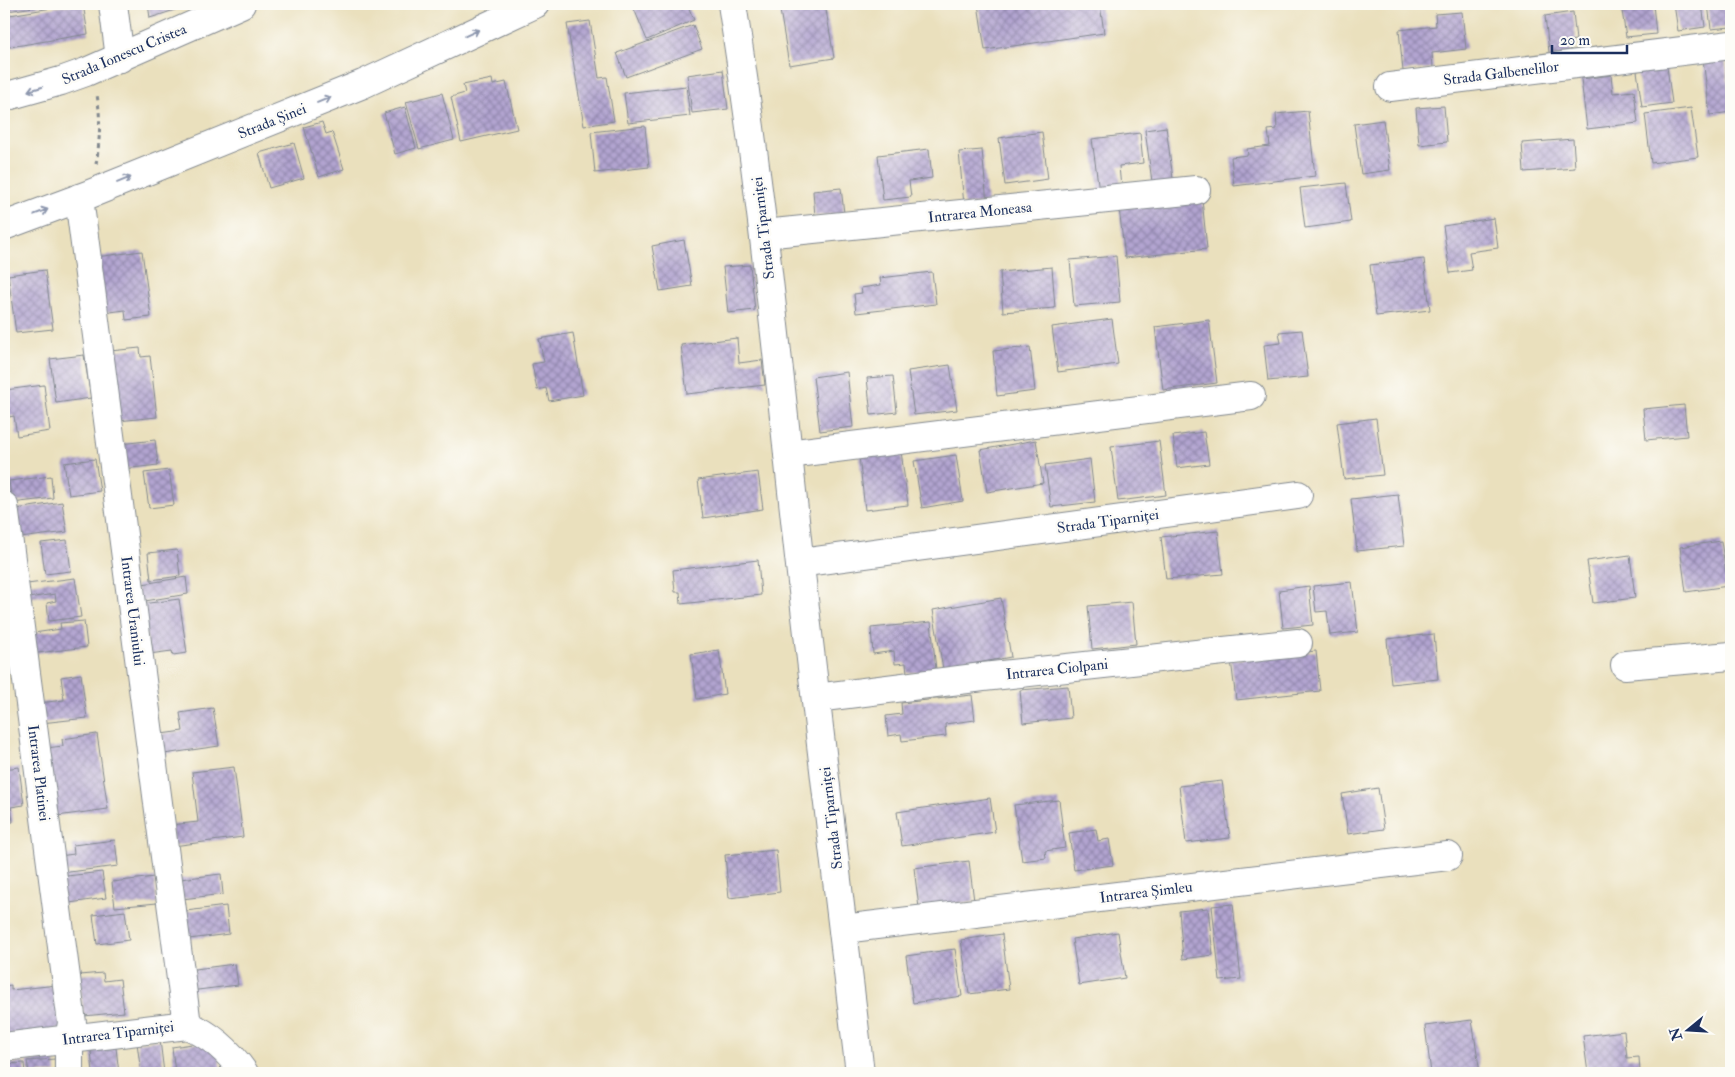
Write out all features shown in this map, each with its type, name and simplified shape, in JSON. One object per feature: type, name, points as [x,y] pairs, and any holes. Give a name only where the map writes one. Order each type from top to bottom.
[{"type":"street","points":[[113,4],[120,58]]},
{"type":"street","name":"Strada Ionescu Cristea","points":[[4,97],[62,81],[92,70],[241,4]]},
{"type":"street","name":"Strada Șinei","points":[[4,226],[84,196],[363,84],[535,4]]},
{"type":"street","name":"Strada Tiparniței","points":[[732,4],[746,88],[764,234],[800,563],[860,1073]]},
{"type":"street","name":"Strada Galbenelilor","points":[[1390,87],[1731,45]]},
{"type":"street","name":"Intrarea Moneasa","points":[[764,234],[1196,190]]},
{"type":"street","name":"Intrarea Uraniului","points":[[84,196],[187,1025]]},
{"type":"street","points":[[788,454],[1251,396]]},
{"type":"street","name":"Strada Tiparniței","points":[[800,563],[1298,495]]},
{"type":"street","name":"Intrarea Platinei","points":[[4,506],[72,1023],[69,1039],[68,1073]]},
{"type":"street","name":"Intrarea Ciolpani","points":[[816,698],[984,677],[1298,644]]},
{"type":"street","points":[[1625,665],[1731,656]]},
{"type":"street","name":"Intrarea Șimleu","points":[[843,929],[1448,856]]},
{"type":"street","name":"Intrarea Tiparniței","points":[[4,1047],[187,1025],[203,1032],[222,1045],[244,1073]]},
{"type":"path","points":[[84,196],[100,142],[99,107],[92,70]]},
{"type":"building","points":[[6,4],[48,4],[48,5],[7,11]]},
{"type":"building","points":[[83,4],[88,34],[4,48],[4,16]]},
{"type":"building","points":[[148,4],[193,4],[150,18]]},
{"type":"building","points":[[632,4],[687,4],[694,20],[647,40]]},
{"type":"building","points":[[779,4],[825,4],[834,58],[789,65]]},
{"type":"building","points":[[978,4],[1100,4],[1104,33],[985,50]]},
{"type":"building","points":[[1621,4],[1653,4],[1656,34],[1626,37]]},
{"type":"building","points":[[1674,4],[1702,4],[1705,27],[1678,31]]},
{"type":"building","points":[[1708,4],[1730,4],[1731,27],[1711,29]]},
{"type":"building","points":[[1462,12],[1466,49],[1432,53],[1433,68],[1403,71],[1399,30],[1436,26],[1435,14]]},
{"type":"building","points":[[1573,12],[1576,40],[1569,41],[1571,58],[1550,61],[1545,16]]},
{"type":"building","points":[[590,21],[599,78],[607,77],[614,121],[584,126],[567,24]]},
{"type":"building","points":[[693,25],[702,49],[626,77],[617,53]]},
{"type":"building","points":[[1725,56],[1731,112],[1710,115],[1703,59]]},
{"type":"building","points":[[1667,67],[1672,103],[1642,107],[1637,71]]},
{"type":"building","points":[[723,70],[728,109],[692,113],[687,75]]},
{"type":"building","points":[[1611,75],[1613,93],[1634,91],[1638,123],[1587,129],[1581,79]]},
{"type":"building","points":[[492,79],[493,85],[506,82],[517,129],[461,142],[451,97],[465,93],[463,85]]},
{"type":"building","points":[[686,86],[690,116],[628,123],[624,93]]},
{"type":"building","points":[[442,93],[454,140],[419,149],[406,102]]},
{"type":"building","points":[[1444,106],[1447,142],[1419,145],[1416,108]]},
{"type":"building","points":[[405,107],[416,148],[395,154],[384,113]]},
{"type":"building","points":[[1691,108],[1698,157],[1651,163],[1645,114]]},
{"type":"building","points":[[1308,111],[1315,176],[1234,186],[1231,157],[1248,155],[1247,149],[1270,146],[1268,130],[1277,129],[1276,114]]},
{"type":"building","points":[[1383,120],[1390,170],[1361,174],[1354,124]]},
{"type":"building","points":[[322,122],[326,134],[332,132],[344,169],[319,177],[304,127]]},
{"type":"building","points":[[645,126],[649,167],[595,173],[591,132]]},
{"type":"building","points":[[1166,127],[1174,186],[1153,189],[1145,130]]},
{"type":"building","points":[[1042,132],[1048,179],[1005,185],[999,138]]},
{"type":"building","points":[[1140,133],[1143,163],[1119,166],[1121,188],[1099,191],[1092,139]]},
{"type":"building","points":[[1573,139],[1575,168],[1524,172],[1522,143]]},
{"type":"building","points":[[294,143],[304,178],[269,188],[259,153]]},
{"type":"building","points":[[929,149],[932,178],[909,181],[911,197],[883,200],[878,155]]},
{"type":"building","points":[[982,150],[987,203],[964,205],[959,152]]},
{"type":"building","points":[[1346,183],[1351,222],[1305,228],[1300,188]]},
{"type":"building","points":[[841,188],[844,213],[815,216],[813,191]]},
{"type":"building","points":[[1202,199],[1207,249],[1125,258],[1119,208]]},
{"type":"building","points":[[1494,218],[1498,248],[1469,252],[1472,270],[1450,273],[1443,226]]},
{"type":"building","points":[[684,240],[692,286],[660,291],[652,246]]},
{"type":"building","points":[[142,251],[151,317],[126,320],[125,310],[103,313],[96,257]]},
{"type":"building","points":[[1116,256],[1120,302],[1074,306],[1070,260]]},
{"type":"building","points":[[1424,259],[1430,310],[1376,316],[1370,265]]},
{"type":"building","points":[[750,265],[755,310],[728,313],[723,267]]},
{"type":"building","points":[[1052,267],[1055,308],[1003,312],[1000,272]]},
{"type":"building","points":[[45,270],[53,329],[16,333],[8,275]]},
{"type":"building","points":[[932,272],[936,304],[856,313],[854,294],[862,293],[861,288],[881,285],[880,278]]},
{"type":"building","points":[[1112,319],[1118,364],[1058,372],[1052,327]]},
{"type":"building","points":[[1209,320],[1217,383],[1163,390],[1155,327]]},
{"type":"building","points":[[1302,330],[1308,377],[1268,381],[1264,345],[1281,343],[1279,332]]},
{"type":"building","points":[[573,333],[583,395],[549,401],[546,388],[537,390],[532,364],[544,362],[539,339]]},
{"type":"building","points":[[737,338],[739,363],[762,360],[765,385],[687,394],[681,345]]},
{"type":"building","points":[[1030,347],[1035,391],[997,396],[993,351]]},
{"type":"building","points":[[140,348],[141,357],[150,356],[157,417],[118,421],[110,351]]},
{"type":"building","points":[[84,355],[91,398],[56,403],[50,359]]},
{"type":"building","points":[[950,365],[957,410],[914,415],[908,371]]},
{"type":"building","points":[[847,372],[853,427],[820,431],[813,377]]},
{"type":"building","points":[[893,376],[897,412],[871,415],[867,378]]},
{"type":"building","points":[[44,385],[50,431],[17,436],[14,416],[9,417],[5,390]]},
{"type":"building","points":[[1684,405],[1687,436],[1646,440],[1643,409]]},
{"type":"building","points":[[1376,418],[1383,475],[1344,479],[1337,423]]},
{"type":"building","points":[[1204,432],[1209,464],[1177,468],[1173,436]]},
{"type":"building","points":[[155,440],[158,465],[123,469],[120,444]]},
{"type":"building","points":[[1036,440],[1043,483],[987,492],[980,450]]},
{"type":"building","points":[[1159,441],[1166,495],[1118,501],[1111,447]]},
{"type":"building","points":[[901,451],[908,505],[865,510],[859,456]]},
{"type":"building","points":[[956,455],[963,501],[922,508],[914,461]]},
{"type":"building","points":[[95,459],[100,491],[69,495],[64,463]]},
{"type":"building","points":[[1090,459],[1095,502],[1051,507],[1045,465]]},
{"type":"building","points":[[169,470],[174,505],[149,508],[144,473]]},
{"type":"building","points":[[758,472],[763,509],[703,518],[698,480]]},
{"type":"building","points":[[51,476],[53,498],[12,503],[9,481]]},
{"type":"building","points":[[1398,494],[1404,546],[1357,551],[1351,499]]},
{"type":"building","points":[[62,502],[67,532],[20,538],[16,509]]},
{"type":"building","points":[[1218,531],[1223,574],[1166,579],[1161,537]]},
{"type":"building","points":[[67,540],[71,571],[45,574],[41,543]]},
{"type":"building","points":[[1721,541],[1728,586],[1686,592],[1680,547]]},
{"type":"building","points":[[177,550],[180,576],[151,580],[148,553]]},
{"type":"building","points":[[1630,555],[1635,598],[1593,603],[1587,561]]},
{"type":"building","points":[[758,560],[761,595],[681,604],[680,592],[675,592],[673,570]]},
{"type":"building","points":[[186,577],[188,594],[139,602],[136,585]]},
{"type":"building","points":[[75,578],[81,617],[49,621],[47,603],[56,601],[55,594],[21,599],[19,585]]},
{"type":"building","points":[[1352,582],[1358,632],[1330,635],[1327,611],[1316,612],[1313,586]]},
{"type":"building","points":[[1309,586],[1313,625],[1283,628],[1279,590]]},
{"type":"building","points":[[1001,598],[1011,657],[943,669],[933,610]]},
{"type":"building","points":[[179,599],[187,653],[173,655],[172,651],[149,654],[142,604]]},
{"type":"building","points":[[1132,602],[1136,644],[1092,649],[1088,606]]},
{"type":"building","points":[[4,612],[10,650],[4,651]]},
{"type":"building","points":[[84,621],[87,647],[29,654],[27,634],[61,629],[60,623]]},
{"type":"building","points":[[931,622],[936,670],[907,673],[906,663],[895,664],[894,651],[873,654],[871,628]]},
{"type":"building","points":[[1434,634],[1438,679],[1391,684],[1387,639]]},
{"type":"building","points":[[719,650],[725,694],[697,699],[691,654]]},
{"type":"building","points":[[1316,651],[1320,691],[1236,700],[1231,660]]},
{"type":"building","points":[[81,674],[87,718],[41,723],[39,703],[64,700],[61,677]]},
{"type":"building","points":[[1068,686],[1071,718],[1023,723],[1020,690]]},
{"type":"building","points":[[972,695],[975,720],[945,724],[946,736],[902,741],[901,734],[888,736],[886,716],[902,714],[901,703]]},
{"type":"building","points":[[4,700],[7,717],[4,717]]},
{"type":"building","points":[[213,708],[219,746],[164,754],[161,734],[183,731],[180,713]]},
{"type":"building","points":[[97,734],[108,809],[50,817],[46,748],[63,746],[62,739]]},
{"type":"building","points":[[19,767],[24,805],[11,807],[13,822],[4,823],[4,769]]},
{"type":"building","points":[[234,767],[243,837],[173,846],[171,825],[198,822],[192,772]]},
{"type":"building","points":[[1222,781],[1230,838],[1186,843],[1179,786]]},
{"type":"building","points":[[1378,788],[1384,829],[1348,834],[1342,794]]},
{"type":"building","points":[[990,798],[995,832],[902,846],[897,812]]},
{"type":"building","points":[[1059,800],[1065,848],[1045,851],[1046,858],[1022,861],[1014,805]]},
{"type":"building","points":[[1096,829],[1098,841],[1109,839],[1113,865],[1074,870],[1069,833]]},
{"type":"building","points":[[115,840],[118,866],[61,873],[59,856],[74,854],[73,845]]},
{"type":"building","points":[[776,850],[780,892],[729,898],[725,855]]},
{"type":"building","points":[[969,861],[974,901],[919,908],[914,868]]},
{"type":"building","points":[[102,872],[106,898],[62,904],[58,877]]},
{"type":"building","points":[[221,874],[223,894],[182,899],[180,879]]},
{"type":"building","points":[[154,877],[157,903],[115,907],[112,882]]},
{"type":"building","points":[[1233,904],[1241,979],[1220,981],[1212,906]]},
{"type":"building","points":[[226,906],[229,934],[189,939],[186,911]]},
{"type":"building","points":[[1208,908],[1213,955],[1183,959],[1179,911]]},
{"type":"building","points":[[125,911],[129,940],[97,944],[93,915]]},
{"type":"building","points":[[1118,932],[1125,978],[1079,985],[1072,939]]},
{"type":"building","points":[[1002,934],[1009,989],[969,994],[961,940]]},
{"type":"building","points":[[955,949],[962,996],[913,1003],[906,956]]},
{"type":"building","points":[[235,964],[238,985],[190,991],[187,970]]},
{"type":"building","points":[[103,973],[104,981],[120,979],[124,1012],[84,1016],[79,975]]},
{"type":"building","points":[[11,985],[11,990],[57,985],[62,1029],[4,1035],[4,986]]},
{"type":"building","points":[[1472,1020],[1480,1073],[1431,1073],[1425,1026]]},
{"type":"building","points":[[1624,1031],[1627,1058],[1639,1057],[1640,1073],[1588,1073],[1583,1036]]},
{"type":"building","points":[[160,1040],[164,1073],[141,1073],[137,1043]]},
{"type":"building","points":[[206,1042],[219,1054],[221,1073],[175,1073],[172,1047]]},
{"type":"building","points":[[116,1048],[119,1073],[93,1073],[91,1051]]},
{"type":"building","points":[[55,1059],[56,1073],[29,1073],[27,1061]]},
{"type":"building","points":[[24,1063],[25,1073],[4,1073],[4,1064]]}]
